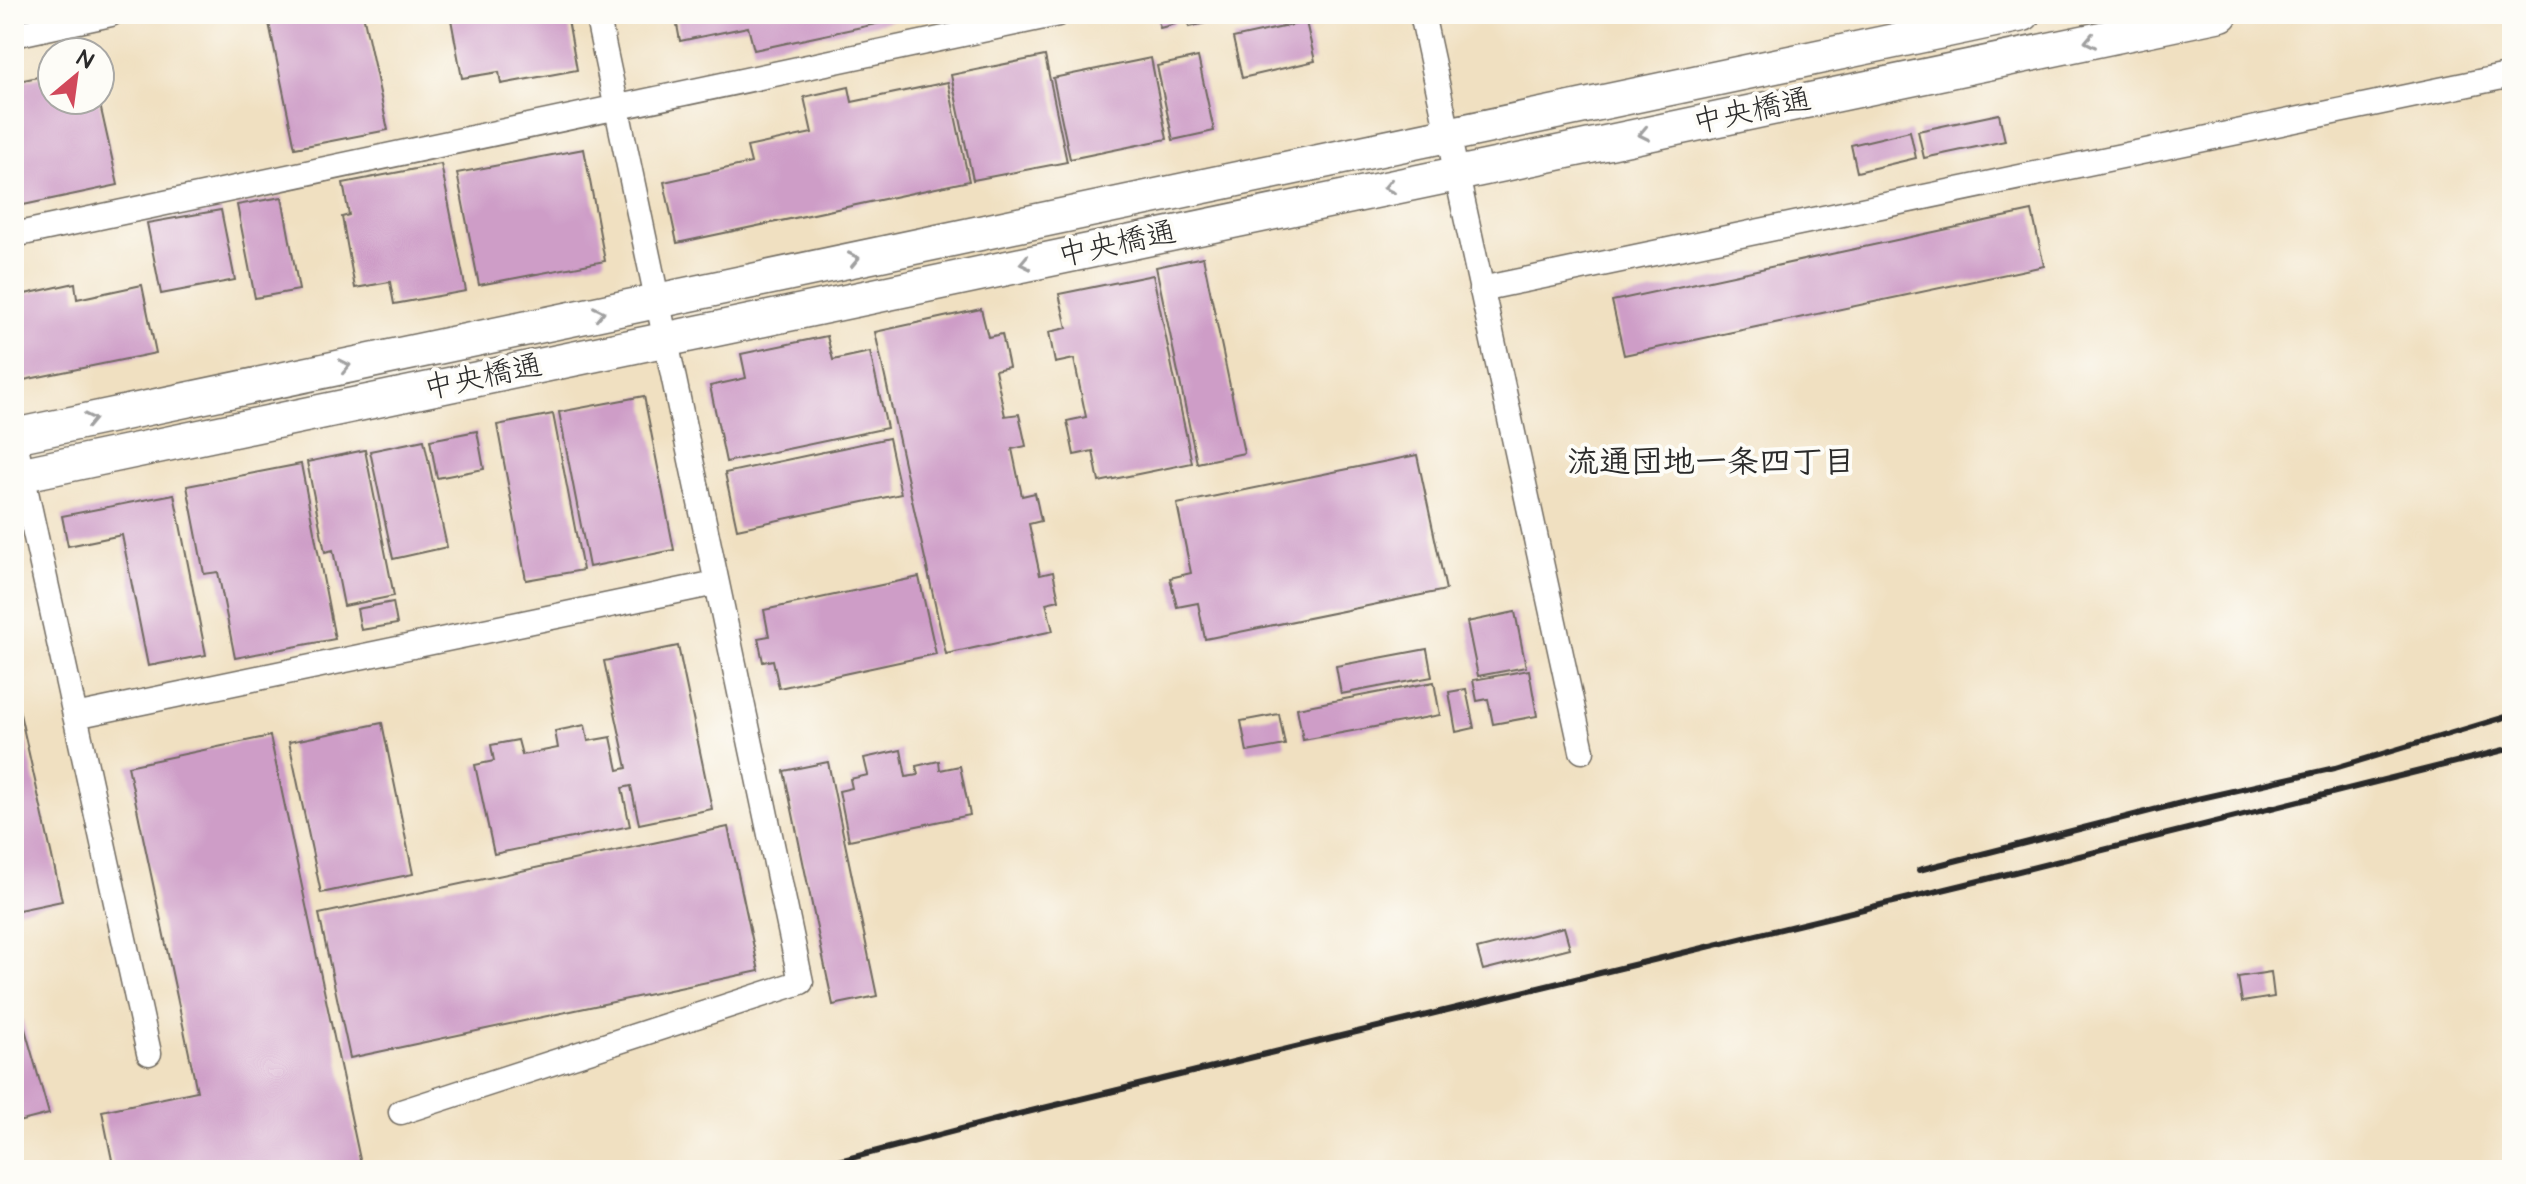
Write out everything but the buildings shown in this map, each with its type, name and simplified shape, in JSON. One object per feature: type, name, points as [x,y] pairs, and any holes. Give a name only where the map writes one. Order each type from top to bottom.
[{"type":"main road","name":"中央橋通","points":[[14,437],[1447,134],[1958,20],[2023,14]]},
{"type":"main road","name":"中央橋通","points":[[18,475],[2221,14]]},
{"type":"street","points":[[14,35],[111,14]]},
{"type":"street","points":[[401,1112],[801,982],[597,14]]},
{"type":"street","points":[[14,235],[1058,14]]},
{"type":"street","points":[[1422,14],[1582,751]]},
{"type":"street","points":[[1958,20],[1966,67]]},
{"type":"street","points":[[1481,289],[2512,75]]},
{"type":"street","points":[[14,437],[18,475],[149,1053]]},
{"type":"street","points":[[75,716],[716,583]]},
{"type":"railway","points":[[1919,870],[2197,799],[2335,768],[2512,715]]},
{"type":"railway","points":[[805,1170],[1019,1114],[2512,748]]},
{"type":"district","name":"流通団地一条四丁目","points":[[1711,462]]}]
